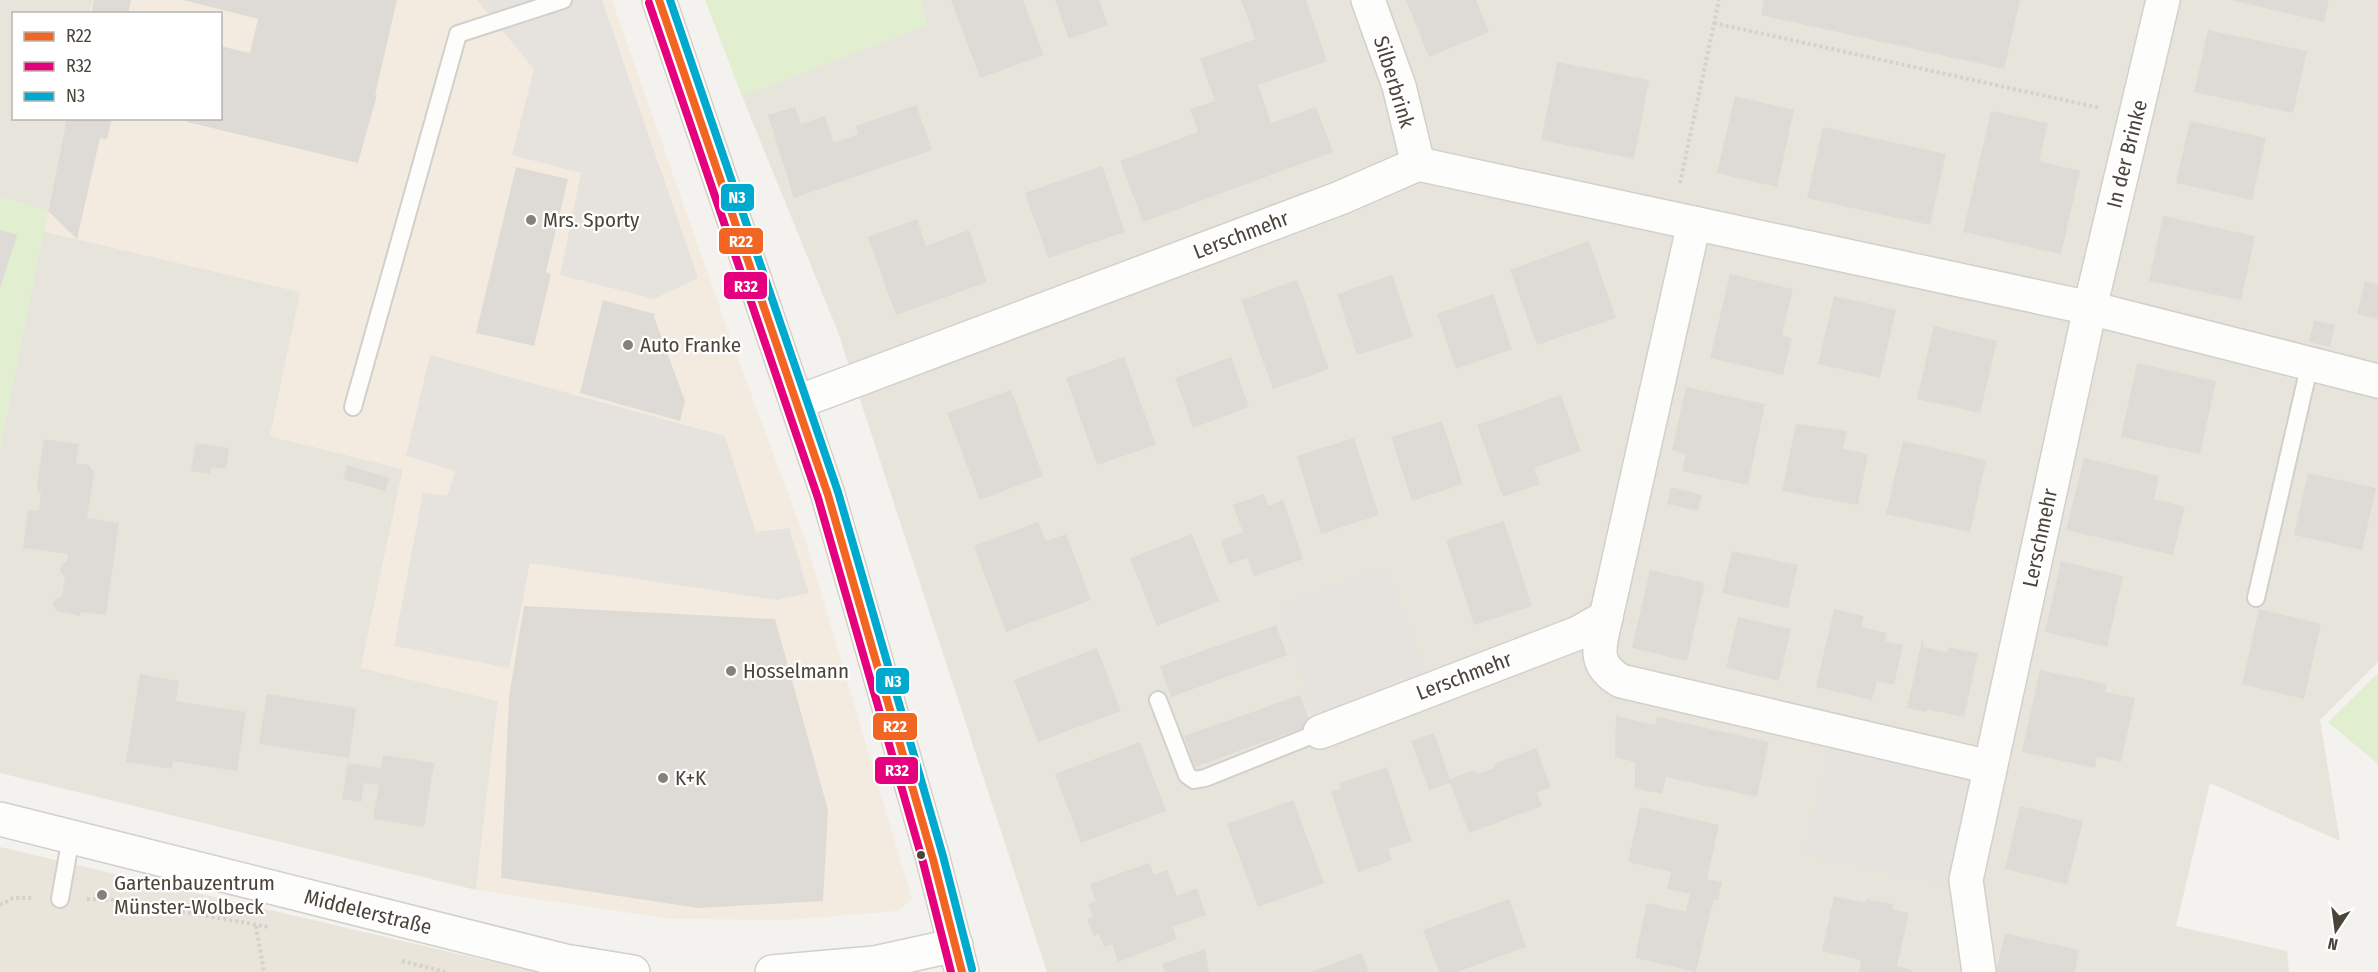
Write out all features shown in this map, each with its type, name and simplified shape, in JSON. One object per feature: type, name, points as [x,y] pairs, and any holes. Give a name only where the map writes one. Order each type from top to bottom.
[{"type":"street","points":[[659,0],[798,402],[845,550],[959,959],[874,963],[772,972]]},
{"type":"street","name":"Silberbrink","points":[[1368,0],[1399,86],[1418,164]]},
{"type":"street","name":"In der Brinke","points":[[2090,308],[2163,0]]},
{"type":"street","points":[[1418,164],[2090,308],[2378,381]]},
{"type":"street","name":"Lerschmehr","points":[[798,402],[1340,198],[1418,164]]},
{"type":"street","points":[[1683,221],[1599,652],[1602,665],[1609,674],[1621,681],[1816,724],[1990,767]]},
{"type":"street","name":"Lerschmehr","points":[[1979,972],[1966,880],[2090,308]]},
{"type":"street","name":"Lerschmehr","points":[[1320,732],[1578,633],[1606,617]]},
{"type":"street","name":"Middelerstraße","points":[[0,819],[565,961],[633,972]]},
{"type":"lane","points":[[353,407],[458,34],[563,0]]},
{"type":"lane","points":[[2256,598],[2310,363]]},
{"type":"lane","points":[[1158,700],[1187,775],[1194,780],[1320,732]]},
{"type":"lane","points":[[60,899],[71,837]]},
{"type":"path","points":[[1683,221],[1719,0]]},
{"type":"path","points":[[1714,23],[2136,116]]},
{"type":"path","points":[[0,905],[13,898],[117,900],[256,926],[273,927]]},
{"type":"path","points":[[256,926],[264,972]]},
{"type":"path","points":[[398,960],[445,972]]},
{"type":"shaded area","points":[[0,0],[93,0],[90,12],[12,12],[12,120],[67,120],[48,211],[0,197]]},
{"type":"shaded area","points":[[93,0],[612,0],[730,337],[806,542],[912,899],[898,911],[787,920],[671,919],[476,890],[498,701],[361,668],[403,469],[270,436],[300,292],[43,231],[67,120],[222,120],[222,12],[90,12]]},
{"type":"shaded area","points":[[477,0],[602,0],[698,278],[654,299],[560,275],[581,173],[512,155],[534,69]]},
{"type":"shaded area","points":[[920,0],[2378,0],[2378,662],[2320,720],[2340,841],[2210,783],[2176,926],[2287,951],[2289,972],[1047,972],[838,332],[742,96],[927,25]]},
{"type":"shaded area","points":[[43,231],[301,292],[270,436],[403,469],[361,667],[498,700],[476,890],[0,773],[0,448]]},
{"type":"shaded area","points":[[430,355],[725,436],[756,532],[789,528],[809,593],[777,600],[530,563],[509,668],[394,646],[423,492],[447,496],[455,471],[406,456]]},
{"type":"shaded area","points":[[1387,566],[1431,688],[1320,732],[1277,605]]},
{"type":"shaded area","points":[[1835,722],[2005,760],[1975,892],[1803,854]]},
{"type":"shaded area","name":"Gartenbauzentrum Münster-Wolbeck","points":[[0,847],[407,942],[537,972],[0,972]]},
{"type":"green space","points":[[705,0],[920,0],[928,25],[742,96]]},
{"type":"green space","points":[[0,197],[48,211],[0,448]]},
{"type":"green space","points":[[2378,673],[2378,764],[2328,722]]},
{"type":"building","points":[[94,0],[131,0],[128,12],[91,12]]},
{"type":"building","points":[[183,0],[397,0],[375,95],[377,95],[358,163],[187,122],[188,120],[222,120],[222,46],[250,53],[258,19]]},
{"type":"building","points":[[951,0],[1023,0],[1044,55],[980,78]]},
{"type":"building","points":[[1055,0],[1099,0],[1108,25],[1069,39]]},
{"type":"building","points":[[1241,0],[1306,0],[1327,61],[1258,85],[1271,123],[1316,107],[1333,152],[1143,222],[1120,161],[1198,132],[1190,109],[1215,101],[1200,59],[1255,39]]},
{"type":"building","points":[[1406,0],[1476,0],[1489,32],[1429,57]]},
{"type":"building","points":[[1764,0],[2020,0],[2004,69],[1761,15]]},
{"type":"building","points":[[2231,0],[2329,0],[2324,22]]},
{"type":"building","points":[[2208,30],[2307,51],[2293,113],[2194,92]]},
{"type":"building","points":[[1557,62],[1649,80],[1634,159],[1541,140]]},
{"type":"building","points":[[1735,96],[1794,110],[1777,187],[1717,173]]},
{"type":"building","points":[[916,105],[932,150],[794,198],[768,115],[795,107],[801,124],[825,116],[834,143],[858,134],[856,126]]},
{"type":"building","points":[[1991,111],[2048,123],[2039,161],[2080,171],[2061,254],[1963,232]]},
{"type":"building","points":[[67,120],[112,120],[107,139],[100,138],[77,239],[48,211]]},
{"type":"building","points":[[2190,121],[2266,138],[2252,200],[2176,183]]},
{"type":"building","points":[[1823,127],[1946,154],[1930,225],[1807,198]]},
{"type":"building","points":[[1102,166],[1125,232],[1048,258],[1025,193]]},
{"type":"building","points":[[516,167],[568,179],[546,272],[551,274],[534,346],[476,333]]},
{"type":"building","points":[[2163,216],[2255,236],[2241,300],[2149,281]]},
{"type":"building","points":[[917,219],[926,246],[969,230],[987,282],[896,315],[868,237]]},
{"type":"building","points":[[0,230],[17,235],[0,288]]},
{"type":"building","points":[[1589,241],[1616,318],[1537,345],[1510,270]]},
{"type":"building","points":[[1730,274],[1793,289],[1782,335],[1792,338],[1783,375],[1710,358]]},
{"type":"building","points":[[1392,275],[1413,337],[1357,355],[1337,294]]},
{"type":"building","points":[[1297,280],[1329,369],[1273,389],[1241,300]]},
{"type":"building","points":[[2365,281],[2378,284],[2378,319],[2357,314]]},
{"type":"building","points":[[1493,294],[1512,349],[1456,369],[1437,314]]},
{"type":"building","points":[[1834,296],[1896,310],[1880,378],[1818,364]]},
{"type":"building","name":"Auto Franke","points":[[603,300],[655,314],[654,317],[685,401],[680,421],[580,393]]},
{"type":"building","points":[[2314,320],[2335,325],[2330,347],[2309,342]]},
{"type":"building","points":[[1934,326],[1997,341],[1980,413],[1917,399]]},
{"type":"building","points":[[1124,357],[1156,445],[1097,465],[1066,378]]},
{"type":"building","points":[[1231,357],[1249,407],[1193,428],[1175,378]]},
{"type":"building","points":[[2137,363],[2216,381],[2200,454],[2121,437]]},
{"type":"building","points":[[1686,387],[1765,404],[1748,485],[1682,471],[1686,454],[1672,450]]},
{"type":"building","points":[[1011,390],[1043,476],[980,500],[947,413]]},
{"type":"building","points":[[1561,395],[1581,451],[1534,468],[1540,484],[1503,497],[1477,425]]},
{"type":"building","points":[[1442,421],[1463,484],[1412,501],[1391,437]]},
{"type":"building","points":[[1796,424],[1847,431],[1843,449],[1868,454],[1858,505],[1782,491]]},
{"type":"building","points":[[1354,438],[1379,515],[1321,534],[1297,456]]},
{"type":"building","points":[[44,439],[79,444],[76,463],[89,465],[94,473],[87,518],[119,523],[106,615],[81,612],[80,616],[57,611],[52,604],[55,599],[62,597],[65,577],[60,572],[60,567],[67,561],[68,554],[23,548],[28,510],[39,511],[41,492],[37,491],[37,485]]},
{"type":"building","points":[[1903,441],[1986,460],[1970,532],[1886,514]]},
{"type":"building","points":[[196,443],[229,448],[226,469],[211,467],[210,474],[191,471]]},
{"type":"building","points":[[2084,458],[2159,476],[2154,499],[2185,507],[2173,555],[2066,530]]},
{"type":"building","points":[[347,465],[389,478],[385,491],[343,479]]},
{"type":"building","points":[[2308,473],[2376,488],[2362,550],[2294,535]]},
{"type":"building","points":[[1671,487],[1702,495],[1698,511],[1667,504]]},
{"type":"building","points":[[1264,494],[1268,506],[1283,500],[1303,559],[1254,576],[1247,558],[1229,564],[1221,540],[1243,532],[1233,505]]},
{"type":"building","points":[[1504,521],[1532,606],[1474,625],[1446,540]]},
{"type":"building","points":[[1038,522],[1046,541],[1066,534],[1091,600],[1006,632],[974,546]]},
{"type":"building","points":[[1192,534],[1219,601],[1157,626],[1130,558]]},
{"type":"building","points":[[1732,551],[1798,565],[1788,608],[1722,593]]},
{"type":"building","points":[[2061,561],[2123,576],[2107,647],[2045,632]]},
{"type":"building","points":[[1650,570],[1705,583],[1687,661],[1632,648]]},
{"type":"building","name":"K+K","points":[[524,606],[775,619],[828,810],[823,901],[698,908],[501,878],[509,697]]},
{"type":"building","points":[[1834,609],[1864,616],[1861,627],[1887,633],[1885,641],[1903,645],[1894,685],[1877,681],[1872,700],[1816,687]]},
{"type":"building","points":[[2259,609],[2321,624],[2304,699],[2242,684]]},
{"type":"building","points":[[1738,617],[1791,629],[1779,681],[1726,668]]},
{"type":"building","points":[[1276,625],[1287,655],[1171,697],[1160,666]]},
{"type":"building","points":[[1922,640],[1924,641],[1923,647],[1947,652],[1948,647],[1978,653],[1964,717],[1927,709],[1926,712],[1907,708]]},
{"type":"building","points":[[1097,648],[1121,711],[1038,742],[1014,680]]},
{"type":"building","points":[[2040,670],[2107,684],[2105,692],[2135,698],[2121,762],[2097,757],[2095,768],[2022,752]]},
{"type":"building","points":[[140,674],[179,681],[176,701],[246,712],[237,771],[173,761],[172,769],[126,762]]},
{"type":"building","points":[[267,694],[356,708],[349,758],[259,744]]},
{"type":"building","points":[[1300,695],[1311,725],[1195,767],[1184,736]]},
{"type":"building","points":[[1616,716],[1655,725],[1657,717],[1769,742],[1757,797],[1666,777],[1662,794],[1635,788],[1635,762],[1615,757]]},
{"type":"building","points":[[1434,733],[1450,779],[1473,770],[1478,774],[1494,768],[1496,763],[1536,748],[1551,787],[1537,793],[1542,806],[1469,833],[1450,783],[1429,790],[1411,741]]},
{"type":"building","points":[[1140,742],[1166,811],[1081,843],[1055,774]]},
{"type":"building","points":[[383,755],[434,763],[424,827],[373,819],[379,785],[364,783],[361,802],[342,799],[348,763],[381,768]]},
{"type":"building","points":[[1387,767],[1412,841],[1388,849],[1392,860],[1358,872],[1331,792],[1341,789],[1339,783]]},
{"type":"building","points":[[1293,800],[1324,883],[1258,907],[1227,824]]},
{"type":"building","points":[[2020,806],[2083,821],[2067,884],[2005,869]]},
{"type":"building","points":[[1640,807],[1719,825],[1707,879],[1722,882],[1718,900],[1714,900],[1709,917],[1696,972],[1635,958],[1647,903],[1686,912],[1690,894],[1667,889],[1671,872],[1628,862]]},
{"type":"building","points":[[1149,863],[1154,875],[1167,870],[1177,896],[1197,888],[1206,915],[1173,927],[1177,939],[1118,962],[1112,944],[1104,947],[1099,934],[1094,936],[1087,919],[1093,917],[1088,905],[1096,901],[1090,884]]},
{"type":"building","points":[[1834,896],[1865,903],[1866,899],[1893,904],[1892,909],[1909,913],[1897,966],[1913,970],[1912,972],[1859,972],[1861,960],[1822,951]]},
{"type":"building","points":[[1509,899],[1526,947],[1457,972],[1439,972],[1423,930]]},
{"type":"building","points":[[2005,933],[2079,950],[2075,972],[1996,972]]},
{"type":"building","points":[[1205,949],[1209,972],[1165,972],[1162,964]]},
{"type":"building","points":[[1362,953],[1368,972],[1310,972]]},
{"type":"transit line","name":"R22","points":[[659,0],[828,495],[933,859],[962,972]]},
{"type":"transit line","name":"N3","points":[[670,0],[838,492],[943,856],[972,969]]},
{"type":"transit line","name":"R32","points":[[649,3],[818,498],[923,862],[951,972]]},
{"type":"place","name":"Mrs. Sporty","points":[[531,220]]},
{"type":"place","name":"Auto Franke","points":[[628,345]]},
{"type":"place","name":"Hosselmann","points":[[731,671]]},
{"type":"place","name":"K+K","points":[[663,778]]},
{"type":"place","name":"Gartenbauzentrum Münster-Wolbeck","points":[[102,895]]}]
